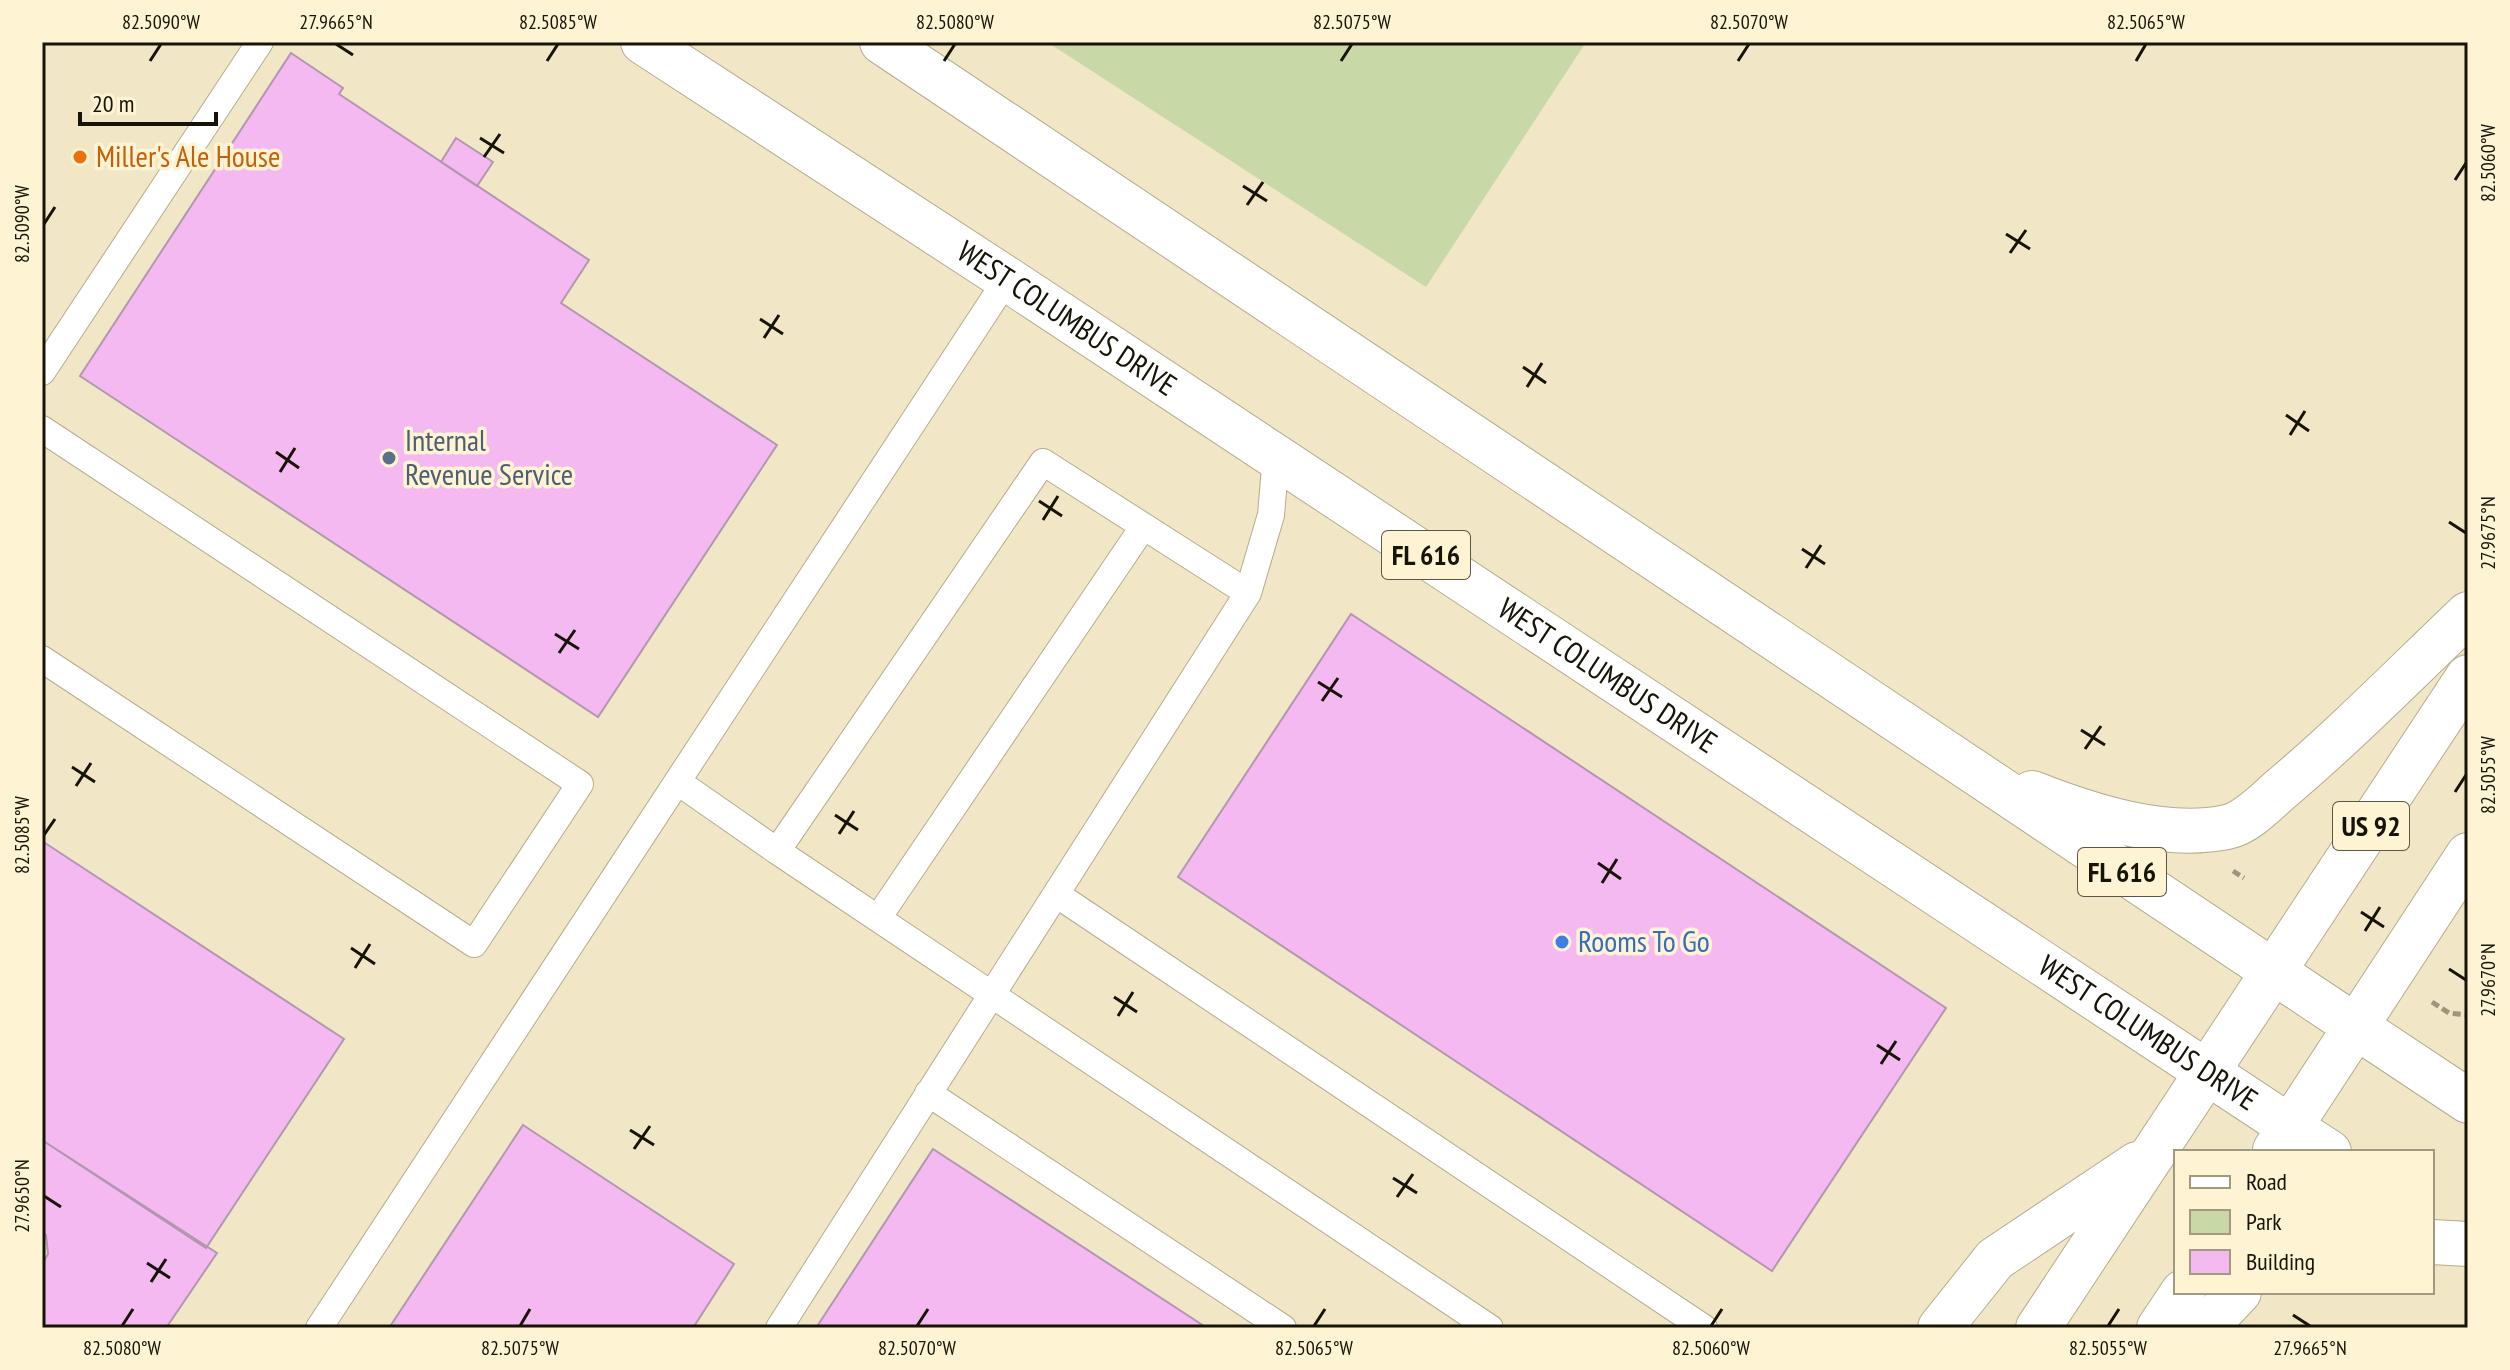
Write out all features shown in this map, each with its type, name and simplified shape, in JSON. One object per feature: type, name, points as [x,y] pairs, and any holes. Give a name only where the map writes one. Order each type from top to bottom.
[{"type":"main road","name":"WEST COLUMBUS DRIVE","points":[[643,42],[2206,1071],[2282,1139],[2322,1150]]},
{"type":"main road","name":"FL 616","points":[[882,42],[2355,1026]]},
{"type":"main road","points":[[1970,770],[2074,810],[2155,829],[2230,827],[2254,812],[2319,757],[2468,614]]},
{"type":"main road","name":"US 92","points":[[2038,1328],[2468,677]]},
{"type":"main road","points":[[2282,1139],[2468,855]]},
{"type":"main road","points":[[2355,1026],[2468,1101]]},
{"type":"main road","points":[[1940,1328],[1995,1259],[2155,1151]]},
{"type":"main road","points":[[2434,1221],[2468,1244]]},
{"type":"main road","points":[[2434,1242],[2468,1244]]},
{"type":"main road","points":[[2159,1328],[2182,1294]]},
{"type":"main road","points":[[2205,1328],[2237,1294]]},
{"type":"lane","points":[[42,372],[260,42]]},
{"type":"lane","points":[[319,1328],[1007,279]]},
{"type":"lane","points":[[42,429],[580,784],[474,944],[42,659]]},
{"type":"lane","points":[[779,1328],[1248,593],[1271,515],[1276,456]]},
{"type":"lane","points":[[777,851],[1043,462],[1248,593]]},
{"type":"lane","points":[[878,918],[1143,527]]},
{"type":"lane","points":[[678,782],[1490,1328]]},
{"type":"lane","points":[[1056,894],[1704,1328]]},
{"type":"lane","points":[[928,1093],[1283,1328]]},
{"type":"path","points":[[2432,1002],[2449,1013],[2468,1015]]},
{"type":"path","points":[[2442,1023],[2449,1013]]},
{"type":"green space","points":[[1047,42],[1586,42],[1426,287]]},
{"type":"building","points":[[291,53],[343,88],[339,94],[589,260],[561,303],[777,445],[598,717],[80,376]]},
{"type":"building","points":[[456,138],[493,162],[477,186],[441,162]]},
{"type":"building","name":"Rooms To Go","points":[[1351,614],[1946,1008],[1772,1271],[1178,877]]},
{"type":"building","points":[[42,841],[344,1039],[206,1248],[42,1140]]},
{"type":"building","points":[[523,1125],[734,1264],[693,1328],[389,1328]]},
{"type":"building","points":[[42,1140],[217,1253],[166,1328],[42,1328],[42,1264],[48,1254],[46,1235],[42,1232]]},
{"type":"building","points":[[933,1149],[1207,1328],[816,1328]]},
{"type":"place","name":"Miller's Ale House","points":[[80,157]]},
{"type":"place","name":"Internal Revenue Service","points":[[389,458]]},
{"type":"place","name":"Rooms To Go","points":[[1562,942]]}]
